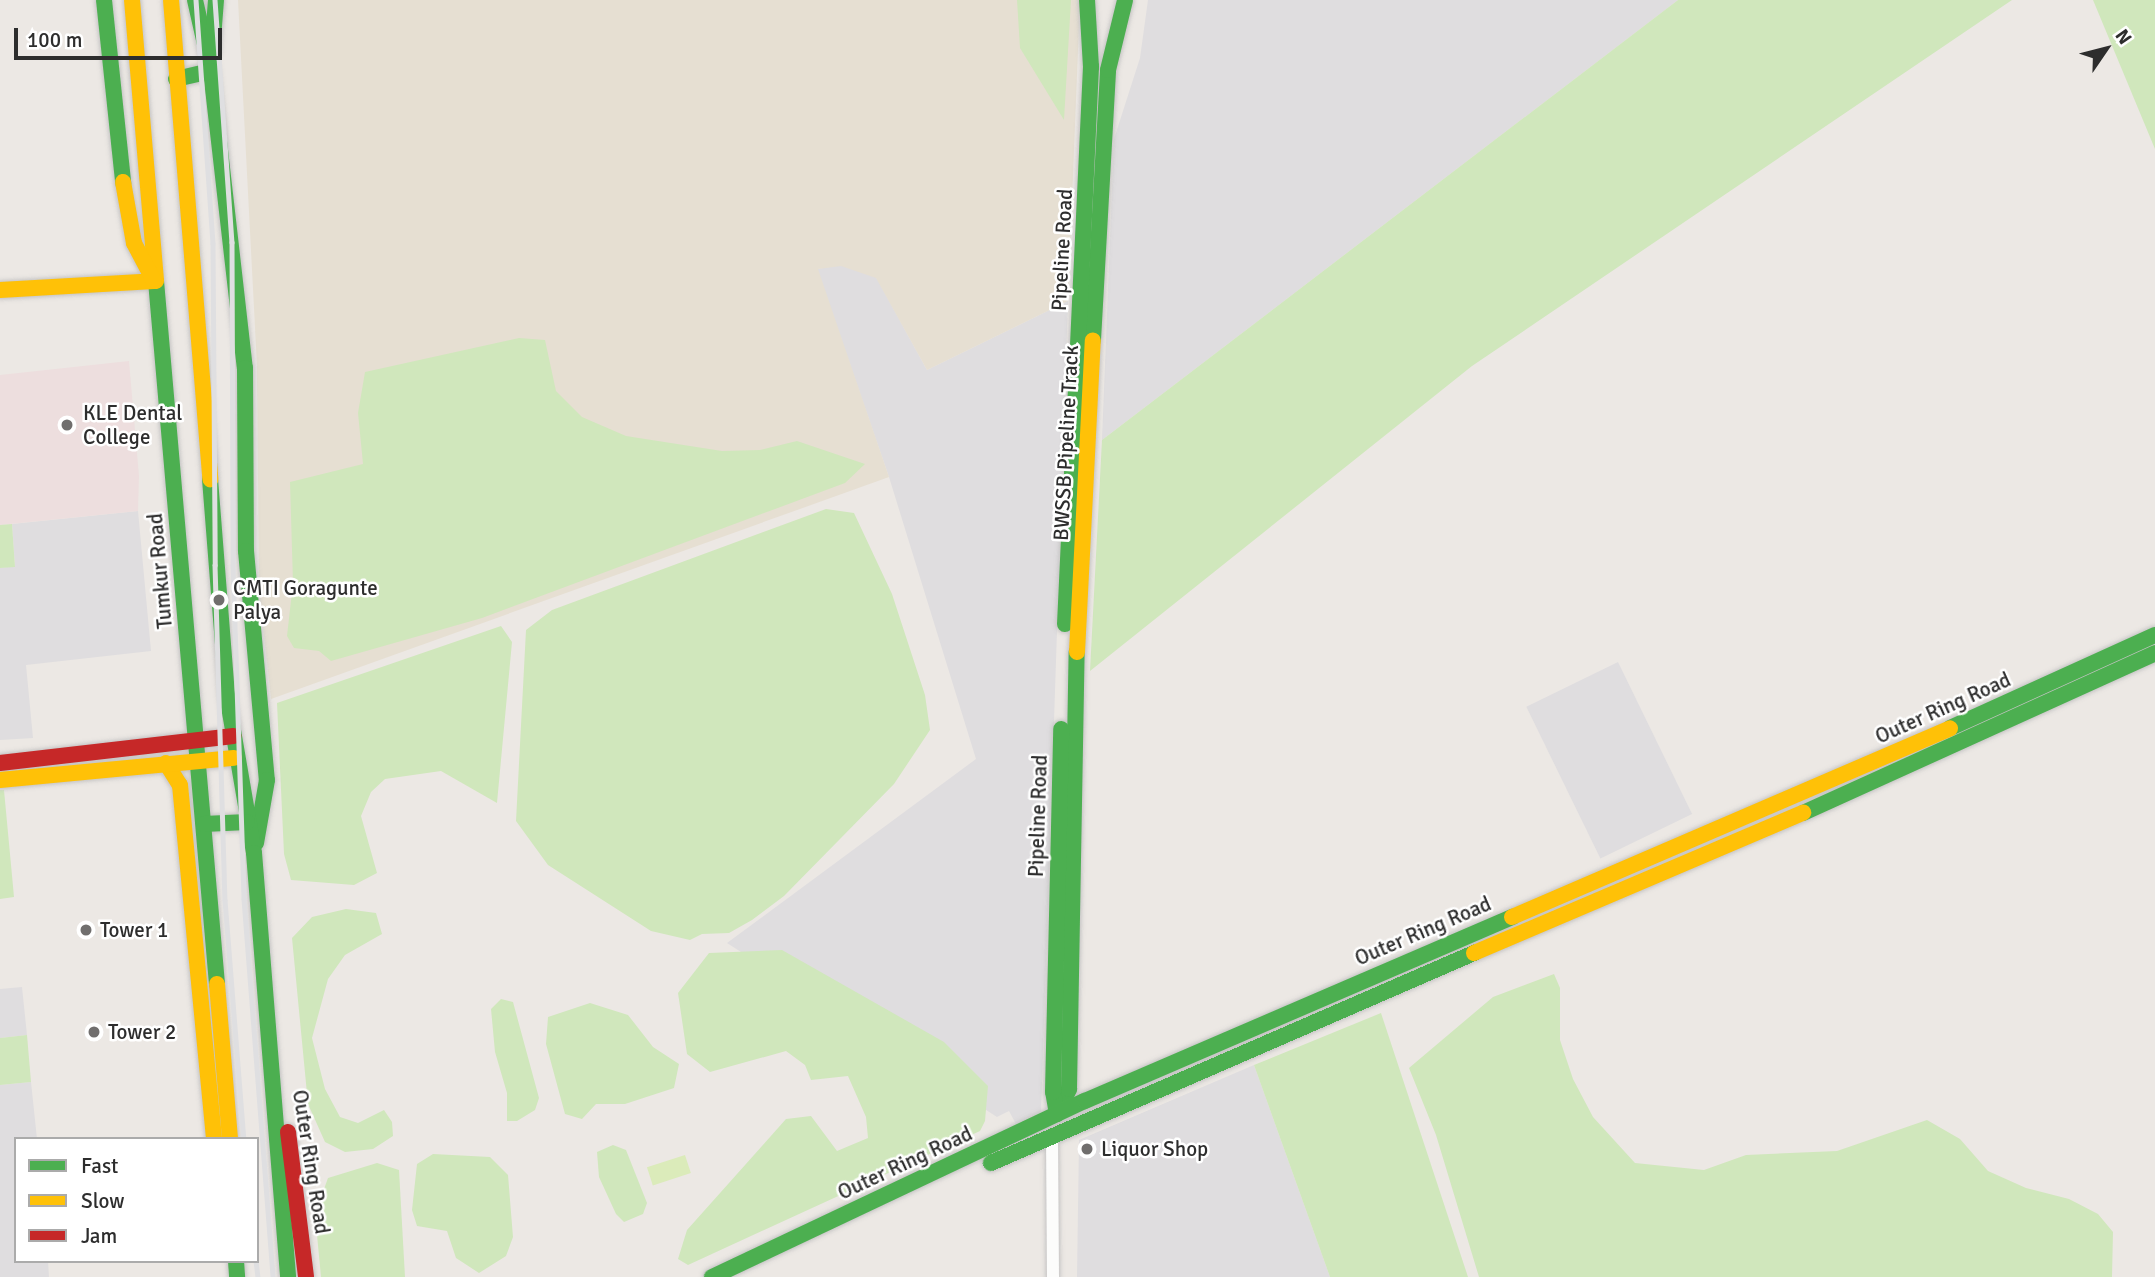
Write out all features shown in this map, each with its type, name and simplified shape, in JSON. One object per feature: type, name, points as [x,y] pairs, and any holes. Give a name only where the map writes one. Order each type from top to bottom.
[{"type":"main road","points":[[104,0],[118,157],[134,243],[155,287]]},
{"type":"main road","points":[[195,0],[211,71],[245,368],[247,562],[267,780],[254,853]]},
{"type":"main road","points":[[211,71],[216,0]]},
{"type":"main road","name":"Pipeline Road","points":[[1057,1114],[1069,1089],[1062,1042],[1066,602],[1091,67],[1087,0]]},
{"type":"main road","name":"BWSSB Pipeline Track","points":[[1078,596],[1108,70],[1125,0]]},
{"type":"main road","name":"Tumkur Road","points":[[133,1],[155,287],[199,739],[230,1137]]},
{"type":"main road","points":[[169,5],[234,758],[254,853],[288,1277]]},
{"type":"main road","points":[[176,79],[211,71]]},
{"type":"main road","points":[[0,290],[155,287]]},
{"type":"main road","points":[[0,302],[155,287]]},
{"type":"main road","name":"Pipeline Road","points":[[1062,1042],[1078,596]]},
{"type":"main road","name":"Outer Ring Road","points":[[712,1277],[1057,1114],[1918,743],[2155,635]]},
{"type":"main road","name":"Outer Ring Road","points":[[746,1277],[1052,1135],[1806,812],[2155,653]]},
{"type":"main road","points":[[0,763],[233,736]]},
{"type":"main road","points":[[0,780],[234,758]]},
{"type":"main road","points":[[166,763],[180,785],[214,1137]]},
{"type":"main road","points":[[204,824],[247,822]]},
{"type":"main road","name":"Outer Ring Road","points":[[272,1053],[294,1163],[306,1277]]},
{"type":"street","points":[[1052,1135],[1052,1277]]},
{"type":"shaded area","points":[[238,0],[1080,0],[1068,301],[927,370],[876,278],[841,266],[818,269],[889,477],[271,699],[259,590],[257,366]]},
{"type":"shaded area","points":[[1148,0],[1678,0],[1102,440],[1114,139],[1140,58]]},
{"type":"shaded area","points":[[841,265],[876,277],[927,370],[1068,301],[1041,1112],[1016,1124],[1009,1111],[997,1117],[727,943],[976,759],[889,477],[817,269]]},
{"type":"shaded area","name":"KLE Dental College","points":[[129,361],[139,476],[138,511],[0,525],[0,375]]},
{"type":"shaded area","points":[[138,511],[151,651],[26,665],[33,738],[0,740],[0,568],[15,566],[12,524]]},
{"type":"shaded area","points":[[1618,662],[1692,814],[1600,859],[1526,707]]},
{"type":"shaded area","points":[[22,987],[27,1035],[0,1038],[0,989]]},
{"type":"shaded area","points":[[1254,1065],[1330,1277],[1077,1277],[1079,1140]]},
{"type":"shaded area","points":[[31,1082],[37,1137],[14,1137],[14,1263],[48,1263],[49,1277],[0,1277],[0,1085]]},
{"type":"green space","points":[[1017,0],[1071,0],[1064,120],[1020,48]]},
{"type":"green space","points":[[1678,0],[2012,0],[1472,366],[1090,671],[1102,440]]},
{"type":"green space","points":[[2093,0],[2155,0],[2155,149]]},
{"type":"green space","points":[[519,338],[545,340],[556,391],[582,417],[626,436],[722,451],[760,450],[797,441],[865,464],[845,483],[482,618],[331,661],[319,651],[294,648],[287,636],[293,583],[290,482],[363,464],[358,413],[365,372]]},
{"type":"green space","points":[[826,509],[854,513],[892,594],[925,695],[930,730],[894,784],[784,896],[752,920],[729,933],[702,934],[690,940],[651,931],[548,865],[516,821],[526,630],[552,610]]},
{"type":"green space","points":[[12,524],[15,567],[0,568],[0,525]]},
{"type":"green space","points":[[501,626],[512,642],[497,803],[441,771],[385,779],[371,792],[361,816],[377,873],[354,885],[291,880],[284,854],[277,703]]},
{"type":"green space","points":[[0,790],[4,790],[14,897],[0,899]]},
{"type":"green space","points":[[346,909],[376,913],[382,934],[345,955],[328,979],[312,1038],[325,1089],[340,1117],[358,1123],[384,1110],[392,1122],[393,1136],[373,1149],[345,1152],[325,1142],[308,1104],[292,938],[312,917]]},
{"type":"green space","points":[[782,950],[944,1042],[988,1086],[985,1121],[980,1131],[688,1265],[678,1259],[687,1230],[786,1119],[811,1116],[837,1151],[868,1138],[866,1117],[848,1076],[811,1080],[805,1065],[786,1051],[710,1072],[687,1054],[678,993],[709,953]]},
{"type":"green space","points":[[1554,974],[1560,988],[1560,1040],[1573,1079],[1593,1117],[1635,1163],[1704,1170],[1746,1155],[1837,1151],[1927,1120],[1960,1139],[1988,1171],[2026,1188],[2069,1199],[2098,1214],[2113,1232],[2112,1277],[1479,1277],[1436,1135],[1409,1068],[1493,997]]},
{"type":"green space","points":[[501,999],[513,1002],[539,1098],[535,1110],[517,1121],[507,1121],[507,1093],[495,1052],[491,1009]]},
{"type":"green space","points":[[590,1003],[628,1015],[653,1047],[679,1064],[674,1088],[625,1104],[596,1104],[582,1119],[565,1114],[546,1044],[548,1017]]},
{"type":"green space","points":[[1381,1013],[1468,1277],[1330,1277],[1254,1065]]},
{"type":"green space","points":[[27,1035],[31,1082],[0,1085],[0,1038]]},
{"type":"green space","points":[[613,1145],[626,1150],[647,1203],[643,1214],[624,1222],[616,1214],[599,1177],[597,1152]]},
{"type":"green space","points":[[433,1154],[490,1157],[508,1175],[513,1237],[506,1256],[479,1273],[456,1258],[447,1231],[417,1226],[412,1210],[417,1164]]},
{"type":"green space","points":[[685,1155],[691,1173],[653,1185],[647,1167]]},
{"type":"green space","points":[[377,1163],[399,1170],[405,1277],[321,1277],[315,1214],[328,1178]]},
{"type":"railway","points":[[196,0],[213,243],[215,565],[225,900],[244,1137]]},
{"type":"railway","points":[[215,0],[232,242],[233,565],[244,899],[273,1277]]},
{"type":"railway","points":[[256,1263],[258,1277]]},
{"type":"traffic: fast","points":[[104,0],[123,182]]},
{"type":"traffic: fast","points":[[195,0],[211,71],[245,368],[246,551],[267,780],[256,843]]},
{"type":"traffic: fast","points":[[212,52],[216,0]]},
{"type":"traffic: fast","points":[[1065,624],[1091,67],[1087,0]]},
{"type":"traffic: fast","points":[[1093,340],[1108,70],[1125,0]]},
{"type":"traffic: fast","points":[[176,79],[211,71]]},
{"type":"traffic: fast","points":[[156,281],[217,984]]},
{"type":"traffic: fast","points":[[210,479],[227,695],[254,853],[288,1277]]},
{"type":"traffic: fast","points":[[1950,728],[2155,635]]},
{"type":"traffic: fast","points":[[1057,1114],[1069,1089],[1077,652]]},
{"type":"traffic: fast","points":[[1803,813],[2155,653]]},
{"type":"traffic: fast","points":[[1057,1114],[1053,1092],[1061,729]]},
{"type":"traffic: fast","points":[[204,824],[247,822]]},
{"type":"traffic: fast","points":[[712,1277],[1085,1101],[1512,917]]},
{"type":"traffic: fast","points":[[991,1163],[1474,953]]},
{"type":"traffic: fast","points":[[236,1263],[237,1277]]},
{"type":"traffic: slow","points":[[132,0],[156,281]]},
{"type":"traffic: slow","points":[[171,0],[210,479]]},
{"type":"traffic: slow","points":[[0,290],[154,281],[134,243],[123,182]]},
{"type":"traffic: slow","points":[[1077,652],[1093,340]]},
{"type":"traffic: slow","points":[[1512,917],[1950,728]]},
{"type":"traffic: slow","points":[[0,780],[234,758]]},
{"type":"traffic: slow","points":[[166,763],[180,785],[214,1137]]},
{"type":"traffic: slow","points":[[1474,953],[1803,813]]},
{"type":"traffic: slow","points":[[217,984],[230,1137]]},
{"type":"traffic: jam","points":[[0,763],[233,736]]},
{"type":"traffic: jam","points":[[288,1132],[306,1277]]},
{"type":"place","name":"KLE Dental College","points":[[67,425]]},
{"type":"place","name":"CMTI Goragunte Palya","points":[[219,600]]},
{"type":"place","name":"Tower 1","points":[[86,930]]},
{"type":"place","name":"Tower 2","points":[[94,1032]]},
{"type":"place","name":"Liquor Shop","points":[[1087,1149]]}]
